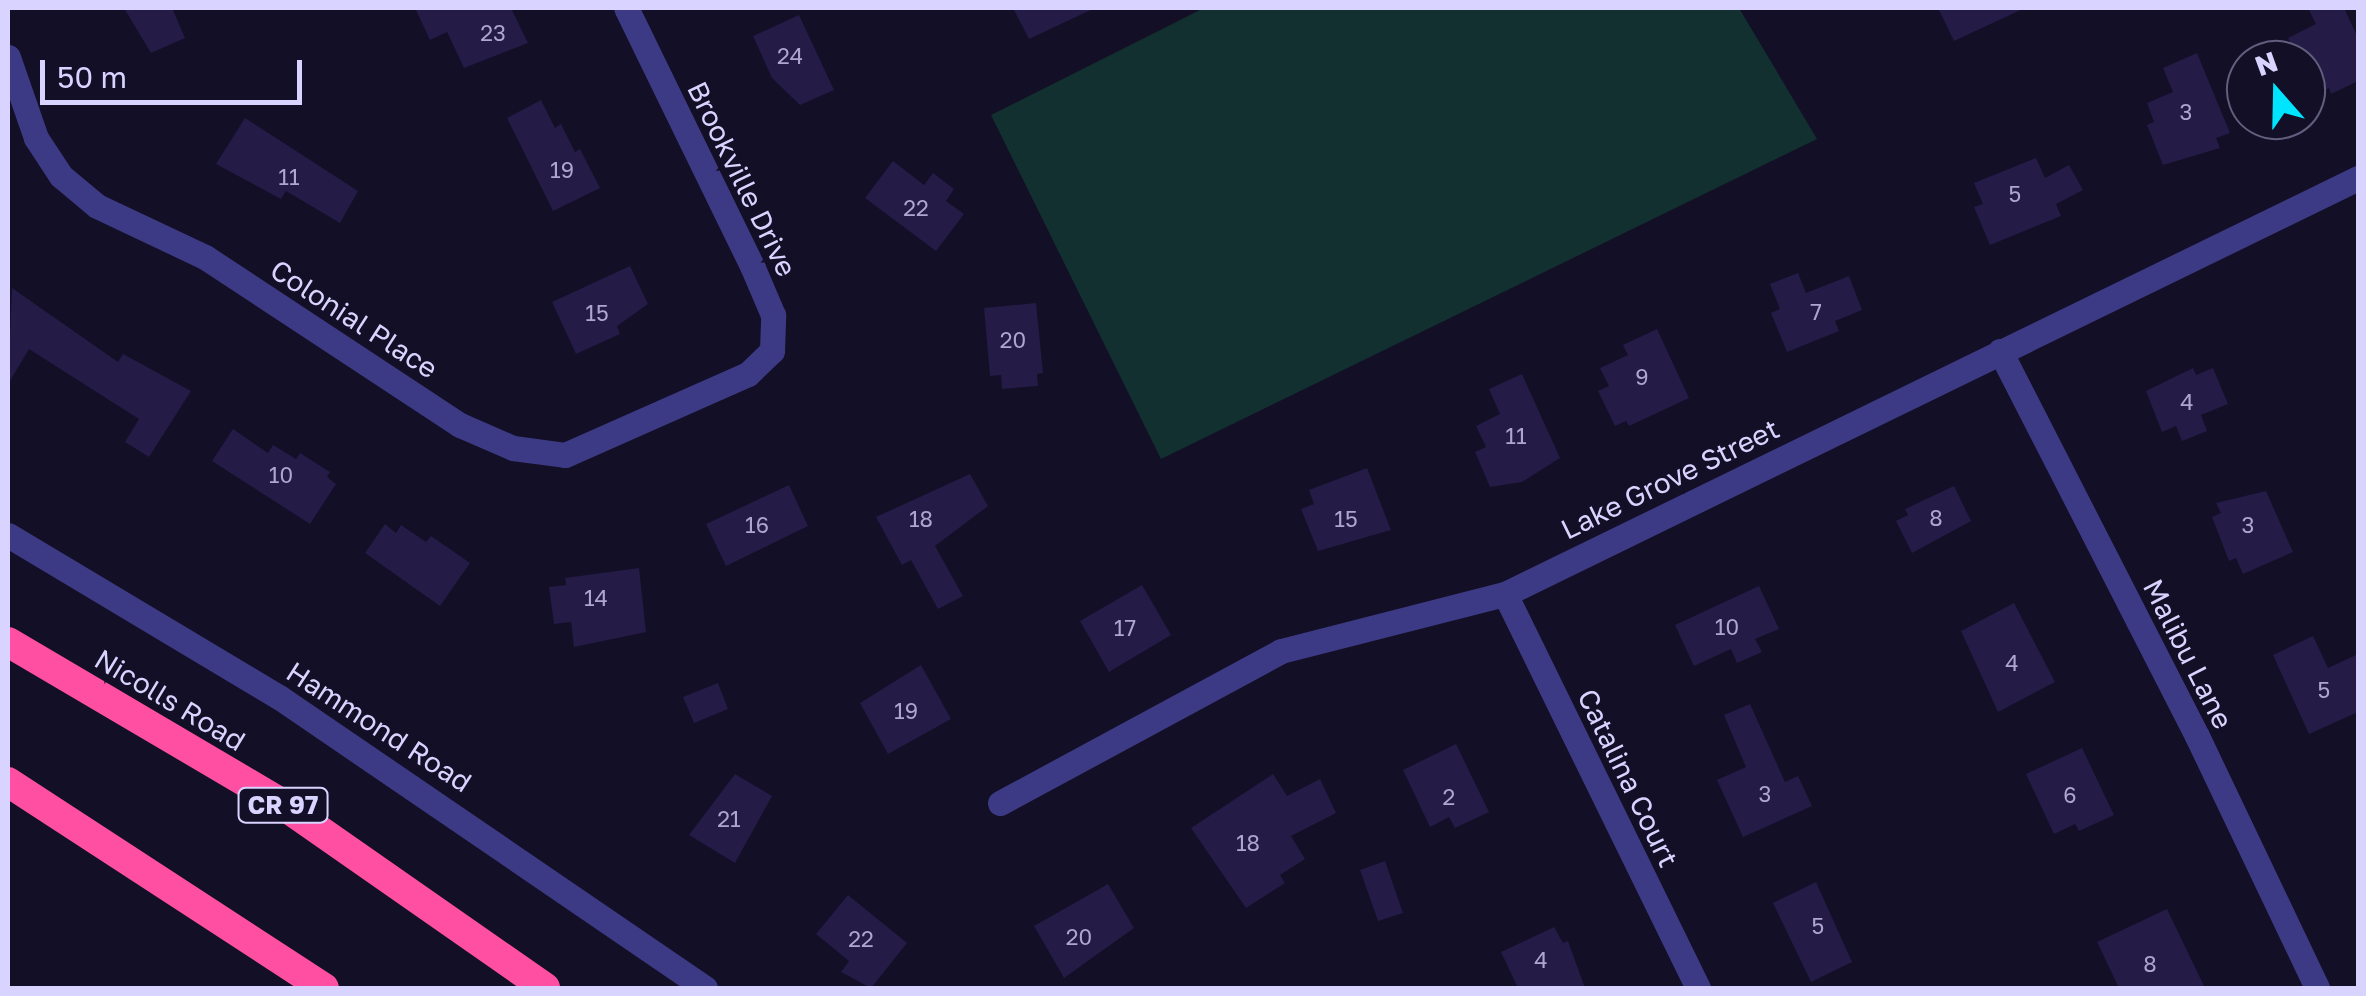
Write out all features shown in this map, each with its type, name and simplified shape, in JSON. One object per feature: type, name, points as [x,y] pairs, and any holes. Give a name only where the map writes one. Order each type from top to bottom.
[{"type":"highway","name":"Nicolls Road","points":[[8,642],[276,800],[545,988]]},
{"type":"highway","points":[[8,782],[324,988]]},
{"type":"street","name":"Brookville Drive","points":[[626,8],[773,315],[772,351],[748,374]]},
{"type":"street","name":"Colonial Place","points":[[8,57],[36,138],[61,176],[97,206],[205,257],[460,425],[512,448],[565,455],[748,374]]},
{"type":"street","name":"Lake Grove Street","points":[[1000,804],[1281,652],[1505,594],[2358,178]]},
{"type":"street","name":"Malibu Lane","points":[[2000,351],[2197,736],[2316,988]]},
{"type":"street","name":"Hammond Road","points":[[8,534],[279,696],[706,988]]},
{"type":"street","name":"Catalina Court","points":[[1505,594],[1698,988]]},
{"type":"green space","points":[[1204,8],[1739,8],[1817,139],[1161,459],[991,115]]},
{"type":"building","points":[[124,8],[172,8],[185,38],[151,53]]},
{"type":"building","points":[[415,8],[511,8],[528,43],[464,68],[447,32],[430,40]]},
{"type":"building","points":[[1013,8],[1095,8],[1029,39]]},
{"type":"building","points":[[1938,8],[2025,8],[1954,41]]},
{"type":"building","points":[[2308,8],[2344,8],[2358,38],[2358,81],[2331,94],[2326,89],[2326,40],[2288,38],[2316,24]]},
{"type":"building","points":[[799,15],[834,90],[800,105],[772,78],[753,36]]},
{"type":"building","points":[[2197,53],[2226,123],[2226,134],[2216,138],[2220,148],[2163,165],[2147,125],[2154,122],[2147,103],[2173,92],[2163,68]]},
{"type":"building","points":[[541,100],[555,128],[561,124],[575,152],[580,149],[600,188],[553,211],[507,118]]},
{"type":"building","points":[[245,118],[358,191],[340,223],[286,191],[281,199],[216,164]]},
{"type":"building","points":[[2036,158],[2045,178],[2069,165],[2083,190],[2056,204],[2061,216],[1990,245],[1974,207],[1983,204],[1974,183]]},
{"type":"building","points":[[893,161],[924,185],[933,173],[954,189],[946,201],[964,214],[936,251],[865,198]]},
{"type":"building","points":[[630,266],[648,304],[617,326],[620,334],[576,354],[552,302]]},
{"type":"building","points":[[1798,273],[1806,293],[1849,276],[1862,310],[1835,321],[1839,331],[1787,352],[1771,313],[1780,309],[1770,284]]},
{"type":"building","points":[[12,288],[118,362],[123,354],[191,391],[149,457],[125,442],[139,419],[29,349],[8,384]]},
{"type":"building","points":[[1036,303],[1043,373],[1037,374],[1038,386],[1002,389],[1001,375],[990,376],[984,308]]},
{"type":"building","points":[[1657,329],[1689,398],[1629,426],[1626,421],[1615,426],[1598,391],[1609,386],[1600,368],[1628,355],[1623,345]]},
{"type":"building","points":[[2193,368],[2196,375],[2213,368],[2228,404],[2201,415],[2207,431],[2182,441],[2176,426],[2162,432],[2146,391]]},
{"type":"building","points":[[1522,374],[1560,458],[1522,482],[1490,487],[1475,452],[1486,447],[1476,426],[1500,414],[1489,389]]},
{"type":"building","points":[[233,429],[268,453],[273,445],[296,459],[300,453],[330,472],[327,477],[336,484],[310,524],[212,461]]},
{"type":"building","points":[[1367,468],[1391,530],[1318,551],[1301,509],[1314,504],[1309,490]]},
{"type":"building","points":[[970,474],[988,506],[935,546],[963,596],[938,609],[911,560],[902,565],[876,517]]},
{"type":"building","points":[[789,485],[808,526],[726,566],[706,524]]},
{"type":"building","points":[[1954,486],[1971,521],[1912,553],[1896,521],[1908,515],[1905,509]]},
{"type":"building","points":[[2266,491],[2293,552],[2243,574],[2236,558],[2229,561],[2212,517],[2221,513],[2216,503]]},
{"type":"building","points":[[385,524],[396,533],[401,525],[426,542],[431,536],[470,563],[440,606],[365,553]]},
{"type":"building","points":[[639,568],[646,632],[574,647],[571,622],[554,624],[549,587],[566,585],[565,578]]},
{"type":"building","points":[[1142,585],[1171,635],[1109,672],[1080,621]]},
{"type":"building","points":[[1759,586],[1779,629],[1755,639],[1762,652],[1737,663],[1731,649],[1694,666],[1675,625]]},
{"type":"building","points":[[2014,603],[2055,682],[1998,712],[1961,631]]},
{"type":"building","points":[[2313,636],[2328,668],[2358,654],[2358,712],[2309,734],[2273,655]]},
{"type":"building","points":[[921,665],[951,719],[888,754],[860,703]]},
{"type":"building","points":[[718,683],[728,709],[694,723],[683,697]]},
{"type":"building","points":[[1750,704],[1785,782],[1798,776],[1812,806],[1743,837],[1717,780],[1746,767],[1724,715]]},
{"type":"building","points":[[1456,744],[1489,812],[1455,828],[1449,817],[1430,827],[1403,770]]},
{"type":"building","points":[[2082,748],[2114,815],[2079,831],[2075,824],[2054,834],[2026,774]]},
{"type":"building","points":[[735,774],[772,796],[735,863],[689,835]]},
{"type":"building","points":[[1273,774],[1287,796],[1320,779],[1336,813],[1291,836],[1305,859],[1280,875],[1285,883],[1246,908],[1191,828]]},
{"type":"building","points":[[1385,861],[1403,913],[1378,921],[1360,870]]},
{"type":"building","points":[[1816,882],[1852,962],[1811,982],[1773,903]]},
{"type":"building","points":[[1108,884],[1134,928],[1064,978],[1034,926]]},
{"type":"building","points":[[848,895],[907,943],[871,988],[841,972],[849,961],[816,934]]},
{"type":"building","points":[[2167,909],[2205,988],[2119,988],[2097,942]]},
{"type":"building","points":[[1554,927],[1563,943],[1568,941],[1585,988],[1518,988],[1501,952]]}]
